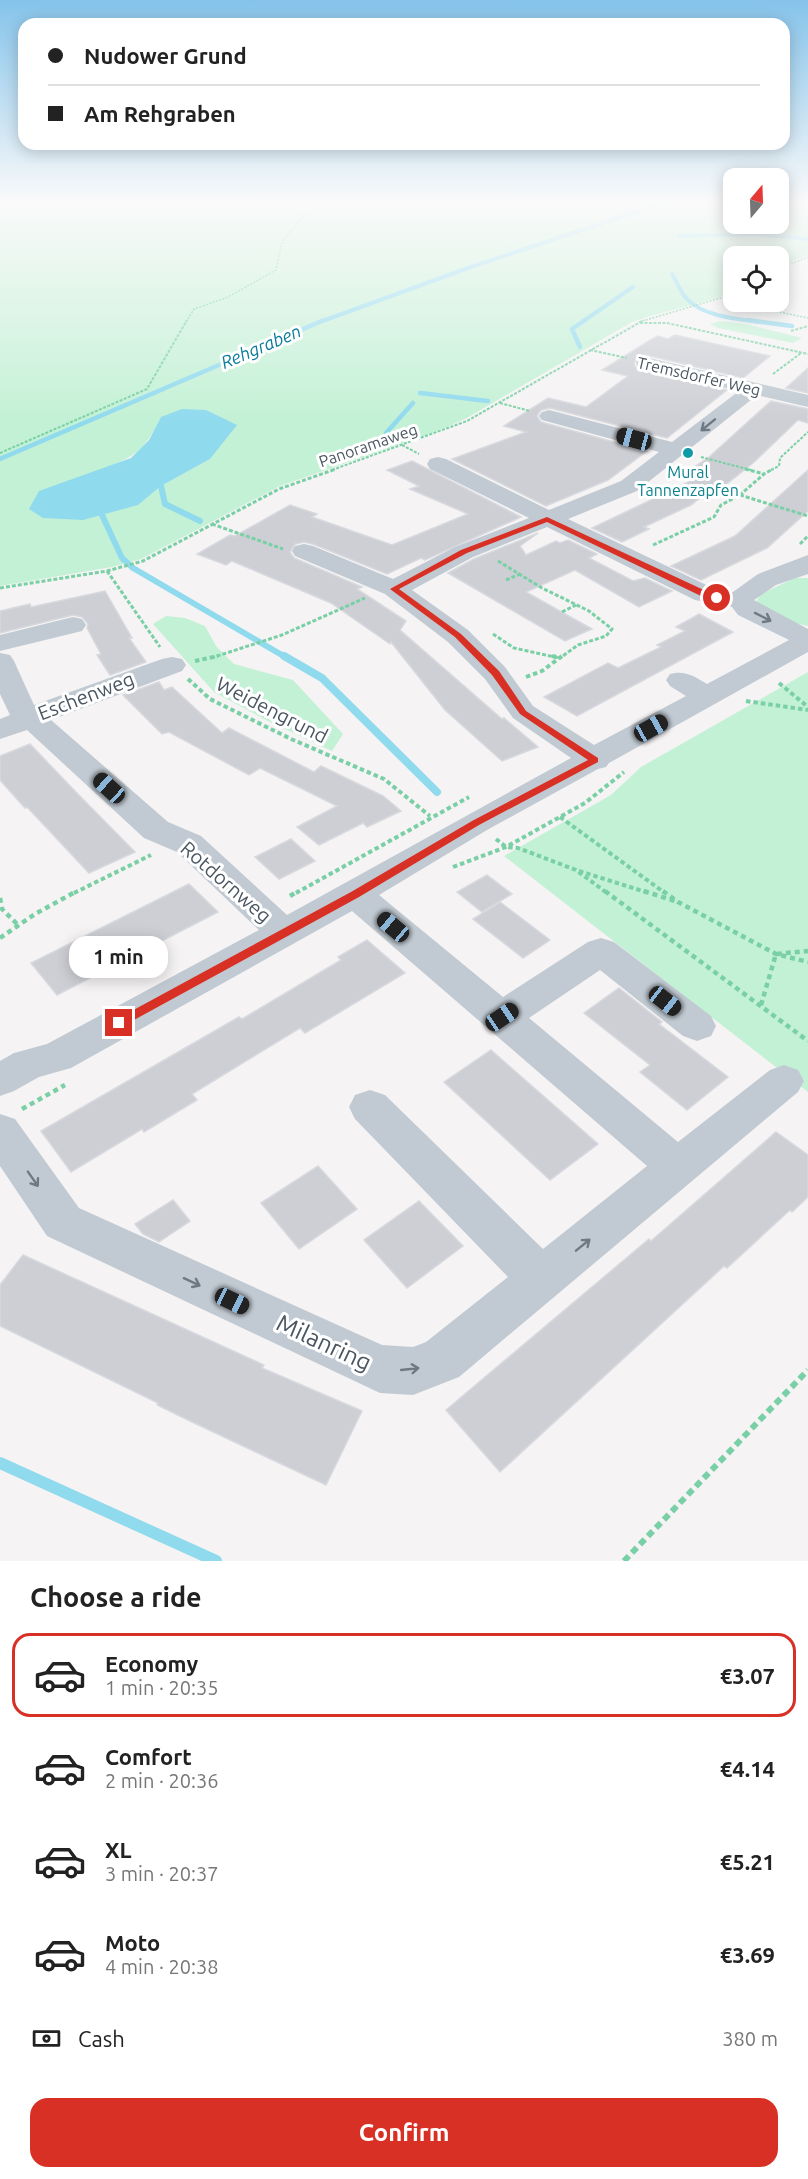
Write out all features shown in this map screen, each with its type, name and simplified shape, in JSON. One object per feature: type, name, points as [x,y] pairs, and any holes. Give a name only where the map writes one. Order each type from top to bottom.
[{"type":"street","name":"Tremsdorfer Weg","points":[[645,363],[808,401]]},
{"type":"street","points":[[394,589],[474,548],[629,486],[753,388]]},
{"type":"street","points":[[549,416],[677,450]]},
{"type":"street","points":[[438,464],[704,595],[740,600],[747,609],[808,640]]},
{"type":"street","points":[[304,551],[394,589],[458,636],[501,681],[523,712],[594,760]]},
{"type":"street","points":[[740,600],[749,589],[785,572],[806,567]]},
{"type":"street","points":[[0,643],[73,625]]},
{"type":"street","points":[[0,1080],[28,1064],[57,1057],[273,922],[355,894],[475,823],[594,760],[694,688],[808,640]]},
{"type":"street","name":"Rotdornweg","points":[[0,661],[23,713],[156,830],[189,844],[273,922]]},
{"type":"street","name":"Eschenweg","points":[[0,730],[77,698],[172,665]]},
{"type":"street","points":[[355,894],[678,1167]]},
{"type":"street","points":[[502,1017],[602,951],[697,1026]]},
{"type":"street","name":"Milanring","points":[[0,1131],[63,1222],[380,1369],[413,1371],[442,1360],[784,1081]]},
{"type":"street","points":[[370,1107],[541,1279]]},
{"type":"path","points":[[0,453],[147,389],[194,309],[228,297],[266,276]]},
{"type":"path","name":"Panoramaweg","points":[[0,588],[107,571],[143,561],[279,489],[439,433],[500,403],[636,323],[723,299]]},
{"type":"path","points":[[779,312],[808,318]]},
{"type":"path","points":[[662,314],[667,323]]},
{"type":"path","points":[[636,323],[667,323],[808,354]]},
{"type":"path","points":[[791,331],[808,326]]},
{"type":"path","name":"Tremsdorfer Weg","points":[[590,350],[645,363]]},
{"type":"path","points":[[753,388],[801,353]]},
{"type":"path","points":[[500,403],[549,416]]},
{"type":"path","points":[[651,546],[714,517],[721,505],[740,495],[764,474],[779,466],[780,458],[791,452],[798,440],[808,432]]},
{"type":"path","points":[[652,469],[675,475],[702,457],[764,474]]},
{"type":"path","points":[[740,495],[808,516]]},
{"type":"path","points":[[212,524],[290,552],[304,551]]},
{"type":"path","points":[[474,548],[606,623],[611,632],[606,636],[579,645],[546,671],[501,681]]},
{"type":"path","name":"Weidengrund","points":[[107,571],[172,665],[210,699],[291,740],[384,779],[430,816]]},
{"type":"path","points":[[506,580],[520,574]]},
{"type":"path","points":[[172,665],[227,655],[279,638],[373,595],[394,589]]},
{"type":"path","points":[[562,612],[576,605]]},
{"type":"path","points":[[458,636],[485,630],[513,648],[561,658]]},
{"type":"path","points":[[777,682],[808,709]]},
{"type":"path","points":[[744,701],[808,709]]},
{"type":"path","points":[[273,922],[430,816],[472,795]]},
{"type":"path","points":[[559,817],[678,902],[776,954],[808,962]]},
{"type":"path","points":[[518,848],[576,870],[678,902]]},
{"type":"path","points":[[0,938],[17,924],[95,882],[150,856]]},
{"type":"path","points":[[576,870],[808,1041]]},
{"type":"path","points":[[0,898],[2,909],[17,924]]},
{"type":"path","points":[[776,954],[808,951]]},
{"type":"path","points":[[761,1005],[776,954]]},
{"type":"path","points":[[624,1561],[808,1370]]},
{"type":"green space","points":[[0,276],[723,276],[723,295],[632,322],[465,419],[435,432],[280,486],[141,559],[112,567],[0,586]],"holes":[[[161,417],[221,419],[236,425],[210,459],[161,486],[138,505],[101,470],[123,461],[138,451],[149,438]]]},
{"type":"green space","points":[[720,321],[746,324],[802,338],[793,343],[718,328],[710,324]]},
{"type":"green space","points":[[795,578],[808,578],[808,626],[794,623],[758,603],[757,600],[761,594]]},
{"type":"green space","points":[[166,616],[185,618],[205,626],[216,646],[234,664],[293,680],[343,734],[332,751],[214,692],[153,624]]},
{"type":"green space","points":[[808,672],[808,1092],[504,856],[611,795],[641,767]]},
{"type":"water","points":[[182,409],[206,410],[237,425],[210,459],[161,486],[138,505],[83,520],[43,518],[29,509],[39,491],[131,458],[149,440],[161,417]]},
{"type":"building","points":[[675,335],[770,356],[743,378],[646,355],[637,357],[634,364],[637,369],[727,390],[667,438],[550,408],[541,410],[537,416],[541,422],[647,451],[608,480],[546,506],[452,459],[526,432],[504,426],[548,398],[586,407],[628,376],[602,370],[658,336],[668,339]]},
{"type":"building","points":[[808,368],[808,393],[786,388]]},
{"type":"building","points":[[771,401],[808,409],[808,423],[798,420],[753,463],[723,487],[716,485],[691,505],[644,527],[649,529],[622,542],[592,528],[695,479],[691,469],[708,458]]},
{"type":"building","points":[[412,461],[521,517],[425,560],[421,558],[387,574],[313,544],[304,542],[295,544],[290,552],[294,558],[362,587],[357,589],[406,621],[400,630],[502,719],[504,718],[538,747],[502,761],[445,710],[391,642],[390,644],[331,603],[232,561],[226,565],[197,554],[290,505],[317,514],[312,517],[392,545],[468,514],[410,489],[419,486],[387,470]]},
{"type":"building","points":[[808,470],[808,511],[767,548],[701,580],[671,566],[735,536]]},
{"type":"building","points":[[538,533],[520,546],[526,555],[556,541],[560,543],[568,540],[597,554],[589,558],[633,581],[645,578],[672,591],[639,607],[575,570],[526,592],[592,629],[565,641],[448,573],[474,559]]},
{"type":"building","points":[[105,591],[132,638],[129,638],[146,662],[110,675],[97,655],[101,654],[87,628],[88,624],[82,617],[73,615],[0,633],[0,611],[30,604],[31,607]]},
{"type":"building","points":[[699,614],[733,632],[577,716],[544,697],[608,663],[618,668],[661,647],[657,645],[685,631],[676,627]]},
{"type":"building","points":[[159,682],[164,690],[172,687],[222,733],[229,728],[314,772],[321,766],[383,796],[401,811],[367,827],[363,823],[319,845],[297,827],[337,806],[260,768],[249,775],[169,732],[162,734],[123,695]]},
{"type":"building","points":[[30,744],[135,852],[89,873],[27,807],[25,808],[0,780],[0,756]]},
{"type":"building","points":[[291,839],[315,861],[279,879],[255,857]]},
{"type":"building","points":[[487,875],[512,894],[482,912],[457,892]]},
{"type":"building","points":[[189,884],[218,912],[57,995],[31,963]]},
{"type":"building","points":[[500,902],[550,940],[523,958],[473,919]]},
{"type":"building","points":[[367,940],[405,973],[305,1033],[300,1028],[192,1094],[197,1100],[144,1132],[142,1129],[71,1172],[41,1131],[239,1017],[242,1019],[341,960],[338,957]]},
{"type":"building","points":[[619,988],[662,1022],[659,1024],[728,1077],[687,1110],[640,1072],[650,1065],[584,1013]]},
{"type":"building","points":[[491,1050],[598,1144],[550,1180],[444,1082]]},
{"type":"building","points":[[776,1132],[808,1155],[808,1197],[792,1212],[790,1210],[727,1268],[724,1266],[500,1472],[446,1410],[649,1239],[651,1241]]},
{"type":"building","points":[[318,1166],[357,1209],[299,1249],[261,1203]]},
{"type":"building","points":[[173,1200],[190,1221],[159,1242],[143,1234],[135,1224]]},
{"type":"building","points":[[419,1201],[463,1246],[407,1288],[364,1240]]},
{"type":"building","points":[[23,1255],[264,1365],[262,1368],[362,1411],[326,1485],[157,1405],[158,1403],[0,1326],[0,1285]]},
{"type":"waterway","name":"Rehgraben","points":[[320,322],[446,276]]},
{"type":"waterway","points":[[673,276],[680,290],[694,305],[720,316],[759,322]]},
{"type":"waterway","points":[[582,322],[633,287]]},
{"type":"waterway","name":"Rehgraben","points":[[0,459],[324,320]]},
{"type":"waterway","points":[[580,347],[572,329],[585,320]]},
{"type":"waterway","points":[[748,320],[792,326]]},
{"type":"waterway","points":[[420,393],[488,401]]},
{"type":"waterway","points":[[393,443],[386,433],[413,403]]},
{"type":"waterway","points":[[161,486],[165,504],[200,521]]},
{"type":"waterway","points":[[102,515],[122,558],[133,568],[287,658]]},
{"type":"waterway","points":[[284,656],[322,678],[437,792]]},
{"type":"waterway","points":[[0,1463],[216,1561]]},
{"type":"place","name":"Mural Tannenzapfen","points":[[688,453]]},
{"type":"route","points":[[119,1023],[355,894],[475,823],[594,760],[523,712],[495,673],[458,636],[394,589],[464,552],[547,519],[704,595],[717,598]]}]
